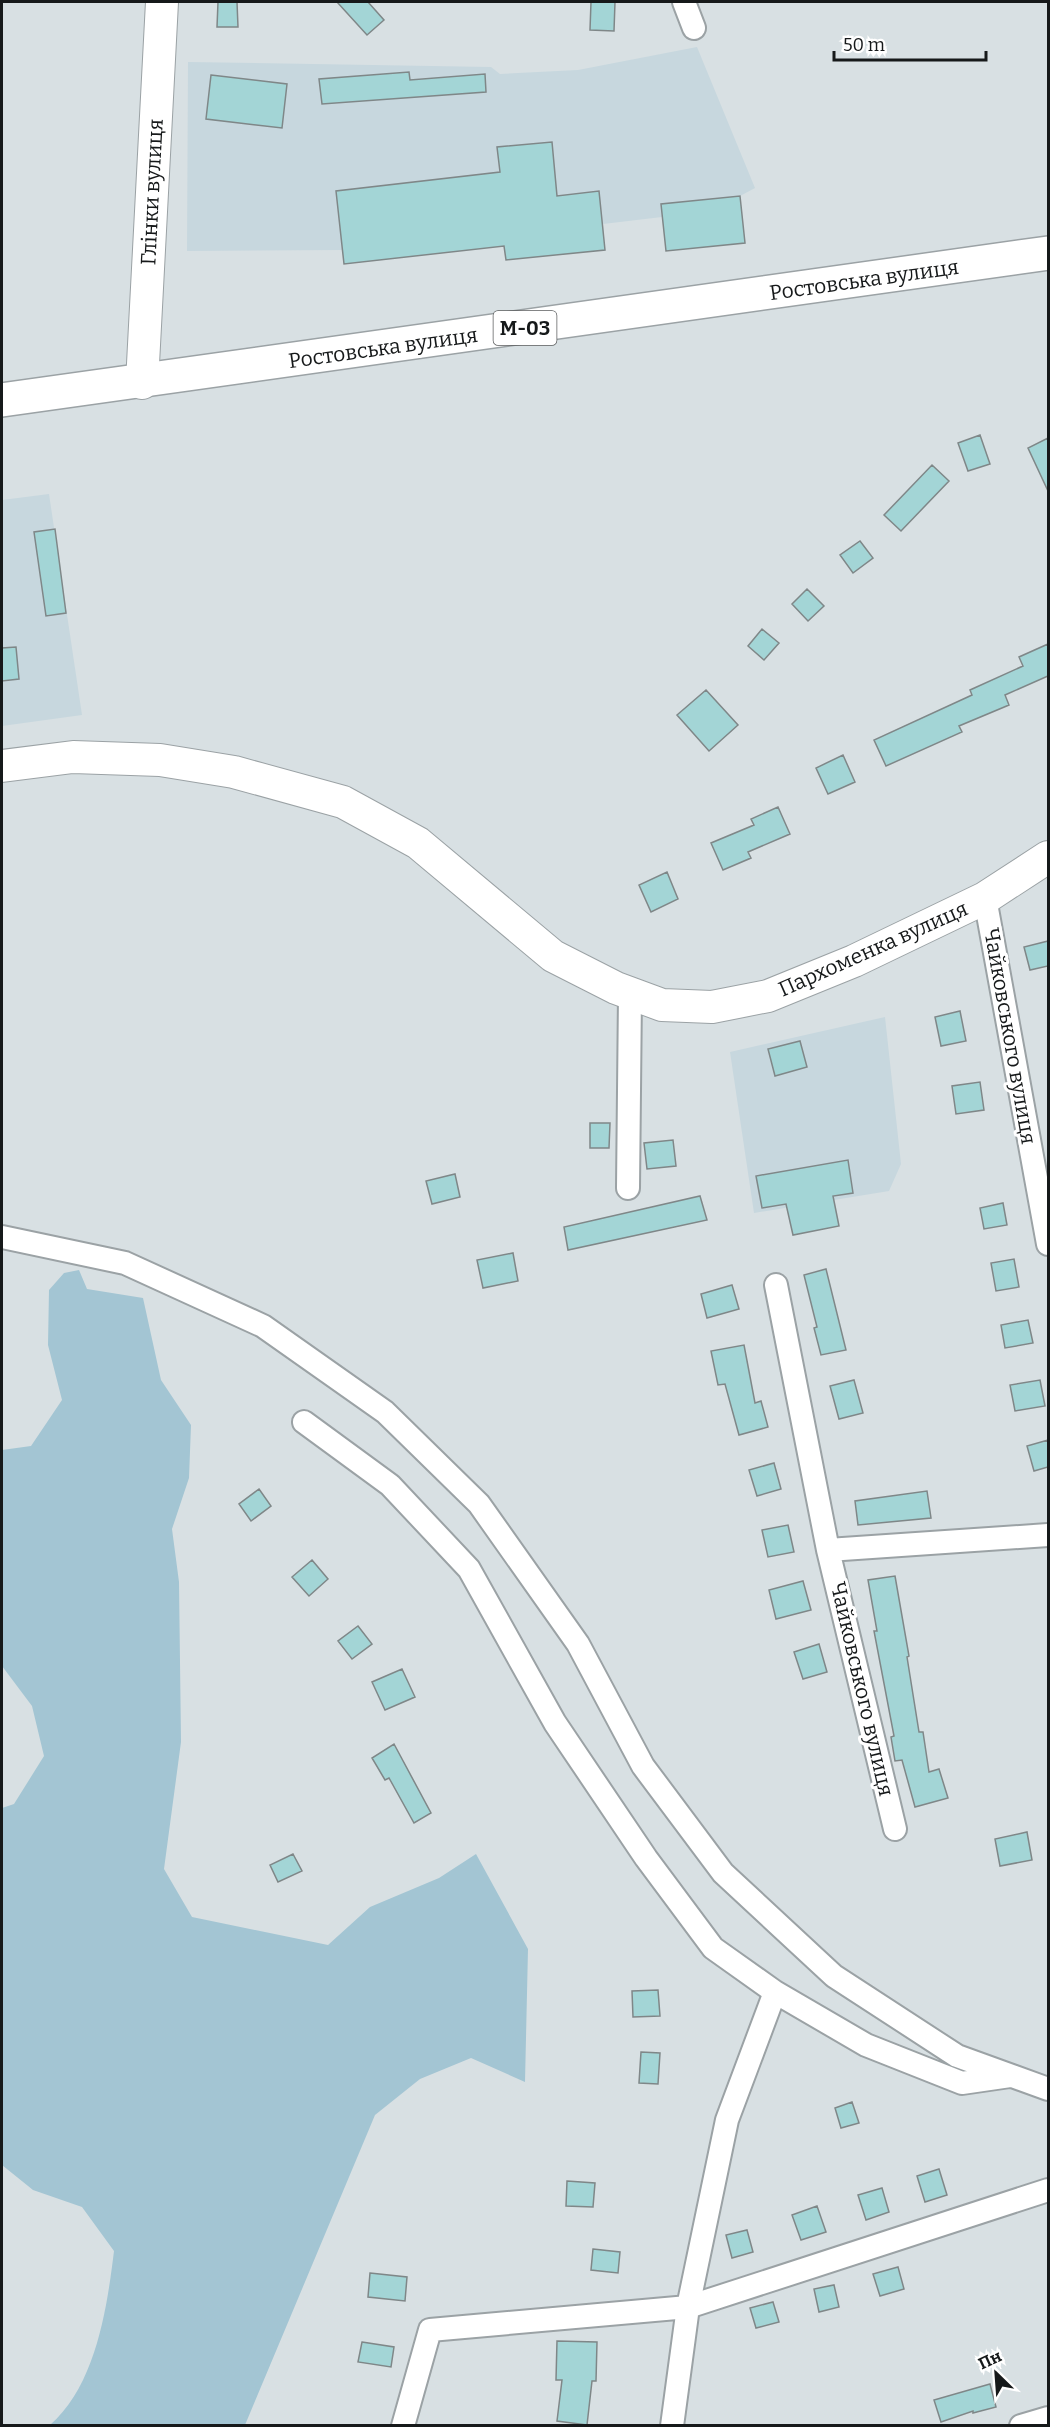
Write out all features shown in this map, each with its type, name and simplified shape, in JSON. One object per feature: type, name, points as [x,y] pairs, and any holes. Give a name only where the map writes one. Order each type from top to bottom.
[{"type":"highway","name":"Ростовська вулиця","points":[[2,400],[1048,253]]},
{"type":"main road","name":"Глінки вулиця","points":[[141,382],[162,2]]},
{"type":"main road","name":"Пархоменка вулиця","points":[[2,766],[73,757],[160,760],[234,772],[343,802],[418,843],[553,956],[623,991],[662,1005],[712,1007],[768,996],[854,961],[985,898],[1048,857]]},
{"type":"street","points":[[684,2],[694,28]]},
{"type":"street","name":"Чайковського вулиця","points":[[985,898],[1048,1244]]},
{"type":"street","points":[[623,991],[628,1188]]},
{"type":"street","points":[[2,1237],[125,1263],[263,1326],[385,1412],[479,1504],[578,1644],[643,1766],[723,1873],[834,1976],[957,2056],[1048,2089]]},
{"type":"street","name":"Чайковського вулиця","points":[[776,1285],[828,1550],[895,1829]]},
{"type":"street","points":[[304,1422],[390,1485],[469,1569],[555,1724],[646,1858],[713,1948],[775,1992],[866,2045],[963,2083],[1012,2076]]},
{"type":"street","name":"Чайковського вулиця","points":[[828,1550],[1048,1535]]},
{"type":"street","points":[[672,2426],[688,2307],[727,2120],[775,1992]]},
{"type":"street","points":[[403,2426],[430,2330],[688,2307],[1048,2190]]},
{"type":"street","points":[[1020,2426],[1048,2418]]},
{"type":"shaded area","points":[[697,47],[755,188],[740,196],[744,243],[666,251],[662,217],[603,224],[605,250],[506,260],[504,243],[344,264],[343,250],[187,251],[188,62],[491,67],[500,74],[578,70]]},
{"type":"shaded area","points":[[49,494],[82,715],[2,726],[2,500]]},
{"type":"shaded area","points":[[885,1017],[901,1164],[889,1191],[754,1213],[730,1052]]},
{"type":"shaded area","points":[[79,1270],[87,1289],[143,1298],[161,1380],[191,1425],[189,1478],[172,1529],[179,1582],[181,1742],[164,1869],[192,1917],[328,1945],[370,1907],[439,1878],[476,1854],[528,1949],[525,2082],[471,2058],[420,2079],[375,2115],[245,2425],[50,2425],[66,2408],[89,2367],[103,2321],[114,2251],[82,2207],[33,2190],[2,2165],[2,1808],[14,1804],[44,1756],[32,1706],[2,1666],[2,1450],[31,1446],[62,1400],[48,1345],[49,1290],[64,1273]]},
{"type":"building","points":[[218,2],[237,2],[238,27],[217,27]]},
{"type":"building","points":[[337,2],[368,2],[384,20],[367,35]]},
{"type":"building","points":[[591,2],[615,2],[614,31],[590,30]]},
{"type":"building","points":[[409,72],[410,80],[485,74],[486,92],[322,104],[319,79]]},
{"type":"building","points":[[211,75],[287,84],[282,128],[206,119]]},
{"type":"building","points":[[552,142],[557,196],[599,191],[605,250],[506,260],[504,246],[344,264],[336,191],[500,172],[497,147]]},
{"type":"building","points":[[740,196],[745,243],[666,251],[661,204]]},
{"type":"building","points":[[980,435],[990,464],[968,471],[958,443]]},
{"type":"building","points":[[1048,438],[1048,491],[1028,448]]},
{"type":"building","points":[[932,465],[949,481],[901,531],[884,515]]},
{"type":"building","points":[[55,529],[66,613],[46,616],[34,532]]},
{"type":"building","points":[[860,541],[873,558],[853,573],[840,555]]},
{"type":"building","points":[[807,589],[824,606],[808,621],[792,604]]},
{"type":"building","points":[[762,629],[779,643],[764,660],[748,646]]},
{"type":"building","points":[[1048,644],[1048,676],[1005,695],[1009,705],[959,726],[962,732],[886,766],[874,740],[972,695],[970,690],[1023,666],[1019,657]]},
{"type":"building","points":[[16,647],[19,679],[2,681],[2,648]]},
{"type":"building","points":[[706,690],[738,725],[709,751],[677,715]]},
{"type":"building","points":[[843,755],[855,782],[828,794],[816,768]]},
{"type":"building","points":[[778,807],[790,834],[748,852],[751,858],[723,870],[711,843],[754,825],[751,819]]},
{"type":"building","points":[[667,872],[678,899],[651,912],[639,885]]},
{"type":"building","points":[[1048,941],[1048,966],[1030,970],[1024,947]]},
{"type":"building","points":[[960,1011],[966,1041],[941,1046],[935,1017]]},
{"type":"building","points":[[800,1041],[807,1067],[775,1076],[768,1049]]},
{"type":"building","points":[[980,1082],[984,1110],[956,1114],[952,1086]]},
{"type":"building","points":[[590,1123],[610,1123],[609,1148],[590,1148]]},
{"type":"building","points":[[673,1140],[676,1166],[647,1169],[644,1143]]},
{"type":"building","points":[[848,1160],[853,1193],[833,1196],[839,1226],[793,1235],[786,1204],[762,1208],[756,1176]]},
{"type":"building","points":[[455,1174],[460,1197],[432,1204],[426,1181]]},
{"type":"building","points":[[700,1196],[707,1220],[568,1250],[564,1227]]},
{"type":"building","points":[[1003,1203],[1007,1225],[984,1229],[980,1208]]},
{"type":"building","points":[[513,1253],[518,1281],[483,1288],[477,1260]]},
{"type":"building","points":[[1014,1259],[1019,1287],[996,1291],[991,1263]]},
{"type":"building","points":[[826,1269],[846,1350],[821,1355],[814,1328],[817,1327],[804,1275]]},
{"type":"building","points":[[732,1285],[739,1309],[707,1318],[701,1294]]},
{"type":"building","points":[[1028,1320],[1033,1343],[1005,1348],[1001,1325]]},
{"type":"building","points":[[744,1345],[755,1403],[761,1401],[768,1427],[739,1435],[725,1384],[718,1385],[711,1351]]},
{"type":"building","points":[[854,1380],[863,1413],[839,1419],[830,1386]]},
{"type":"building","points":[[1040,1380],[1045,1406],[1015,1411],[1010,1385]]},
{"type":"building","points":[[1048,1440],[1048,1467],[1034,1471],[1027,1446]]},
{"type":"building","points":[[774,1463],[781,1489],[757,1496],[749,1470]]},
{"type":"building","points":[[259,1489],[271,1506],[251,1521],[239,1504]]},
{"type":"building","points":[[927,1491],[931,1518],[858,1525],[855,1501]]},
{"type":"building","points":[[788,1525],[794,1552],[768,1557],[762,1530]]},
{"type":"building","points":[[312,1560],[328,1579],[309,1596],[292,1577]]},
{"type":"building","points":[[895,1576],[919,1732],[923,1732],[929,1772],[939,1769],[948,1798],[915,1807],[902,1760],[895,1761],[891,1737],[894,1736],[874,1631],[877,1631],[868,1580]]},
{"type":"building","points":[[803,1581],[811,1610],[776,1619],[769,1590]]},
{"type":"building","points":[[358,1626],[372,1644],[352,1659],[338,1641]]},
{"type":"building","points":[[819,1644],[827,1672],[803,1679],[794,1652]]},
{"type":"building","points":[[402,1669],[415,1697],[385,1710],[372,1682]]},
{"type":"building","points":[[394,1744],[431,1813],[414,1823],[389,1778],[385,1780],[372,1758]]},
{"type":"building","points":[[1027,1832],[1032,1860],[1000,1866],[995,1839]]},
{"type":"building","points":[[293,1854],[302,1871],[278,1882],[270,1865]]},
{"type":"building","points":[[658,1990],[660,2016],[633,2017],[632,1991]]},
{"type":"building","points":[[641,2052],[660,2053],[658,2084],[639,2083]]},
{"type":"building","points":[[852,2102],[859,2123],[841,2128],[835,2108]]},
{"type":"building","points":[[939,2169],[947,2195],[925,2202],[917,2176]]},
{"type":"building","points":[[567,2181],[595,2183],[593,2207],[566,2206]]},
{"type":"building","points":[[882,2188],[889,2212],[866,2220],[858,2195]]},
{"type":"building","points":[[817,2206],[826,2232],[801,2240],[792,2215]]},
{"type":"building","points":[[747,2230],[753,2252],[732,2258],[726,2235]]},
{"type":"building","points":[[593,2249],[620,2252],[618,2273],[591,2270]]},
{"type":"building","points":[[898,2267],[904,2289],[880,2296],[873,2274]]},
{"type":"building","points":[[370,2273],[407,2277],[405,2301],[368,2297]]},
{"type":"building","points":[[834,2285],[839,2307],[819,2312],[814,2289]]},
{"type":"building","points":[[773,2302],[779,2322],[756,2328],[750,2308]]},
{"type":"building","points":[[557,2341],[597,2342],[596,2381],[592,2381],[587,2425],[557,2421],[562,2380],[556,2380]]},
{"type":"building","points":[[362,2342],[394,2347],[391,2367],[358,2362]]},
{"type":"building","points":[[990,2384],[996,2407],[973,2413],[973,2411],[941,2422],[934,2400]]}]
